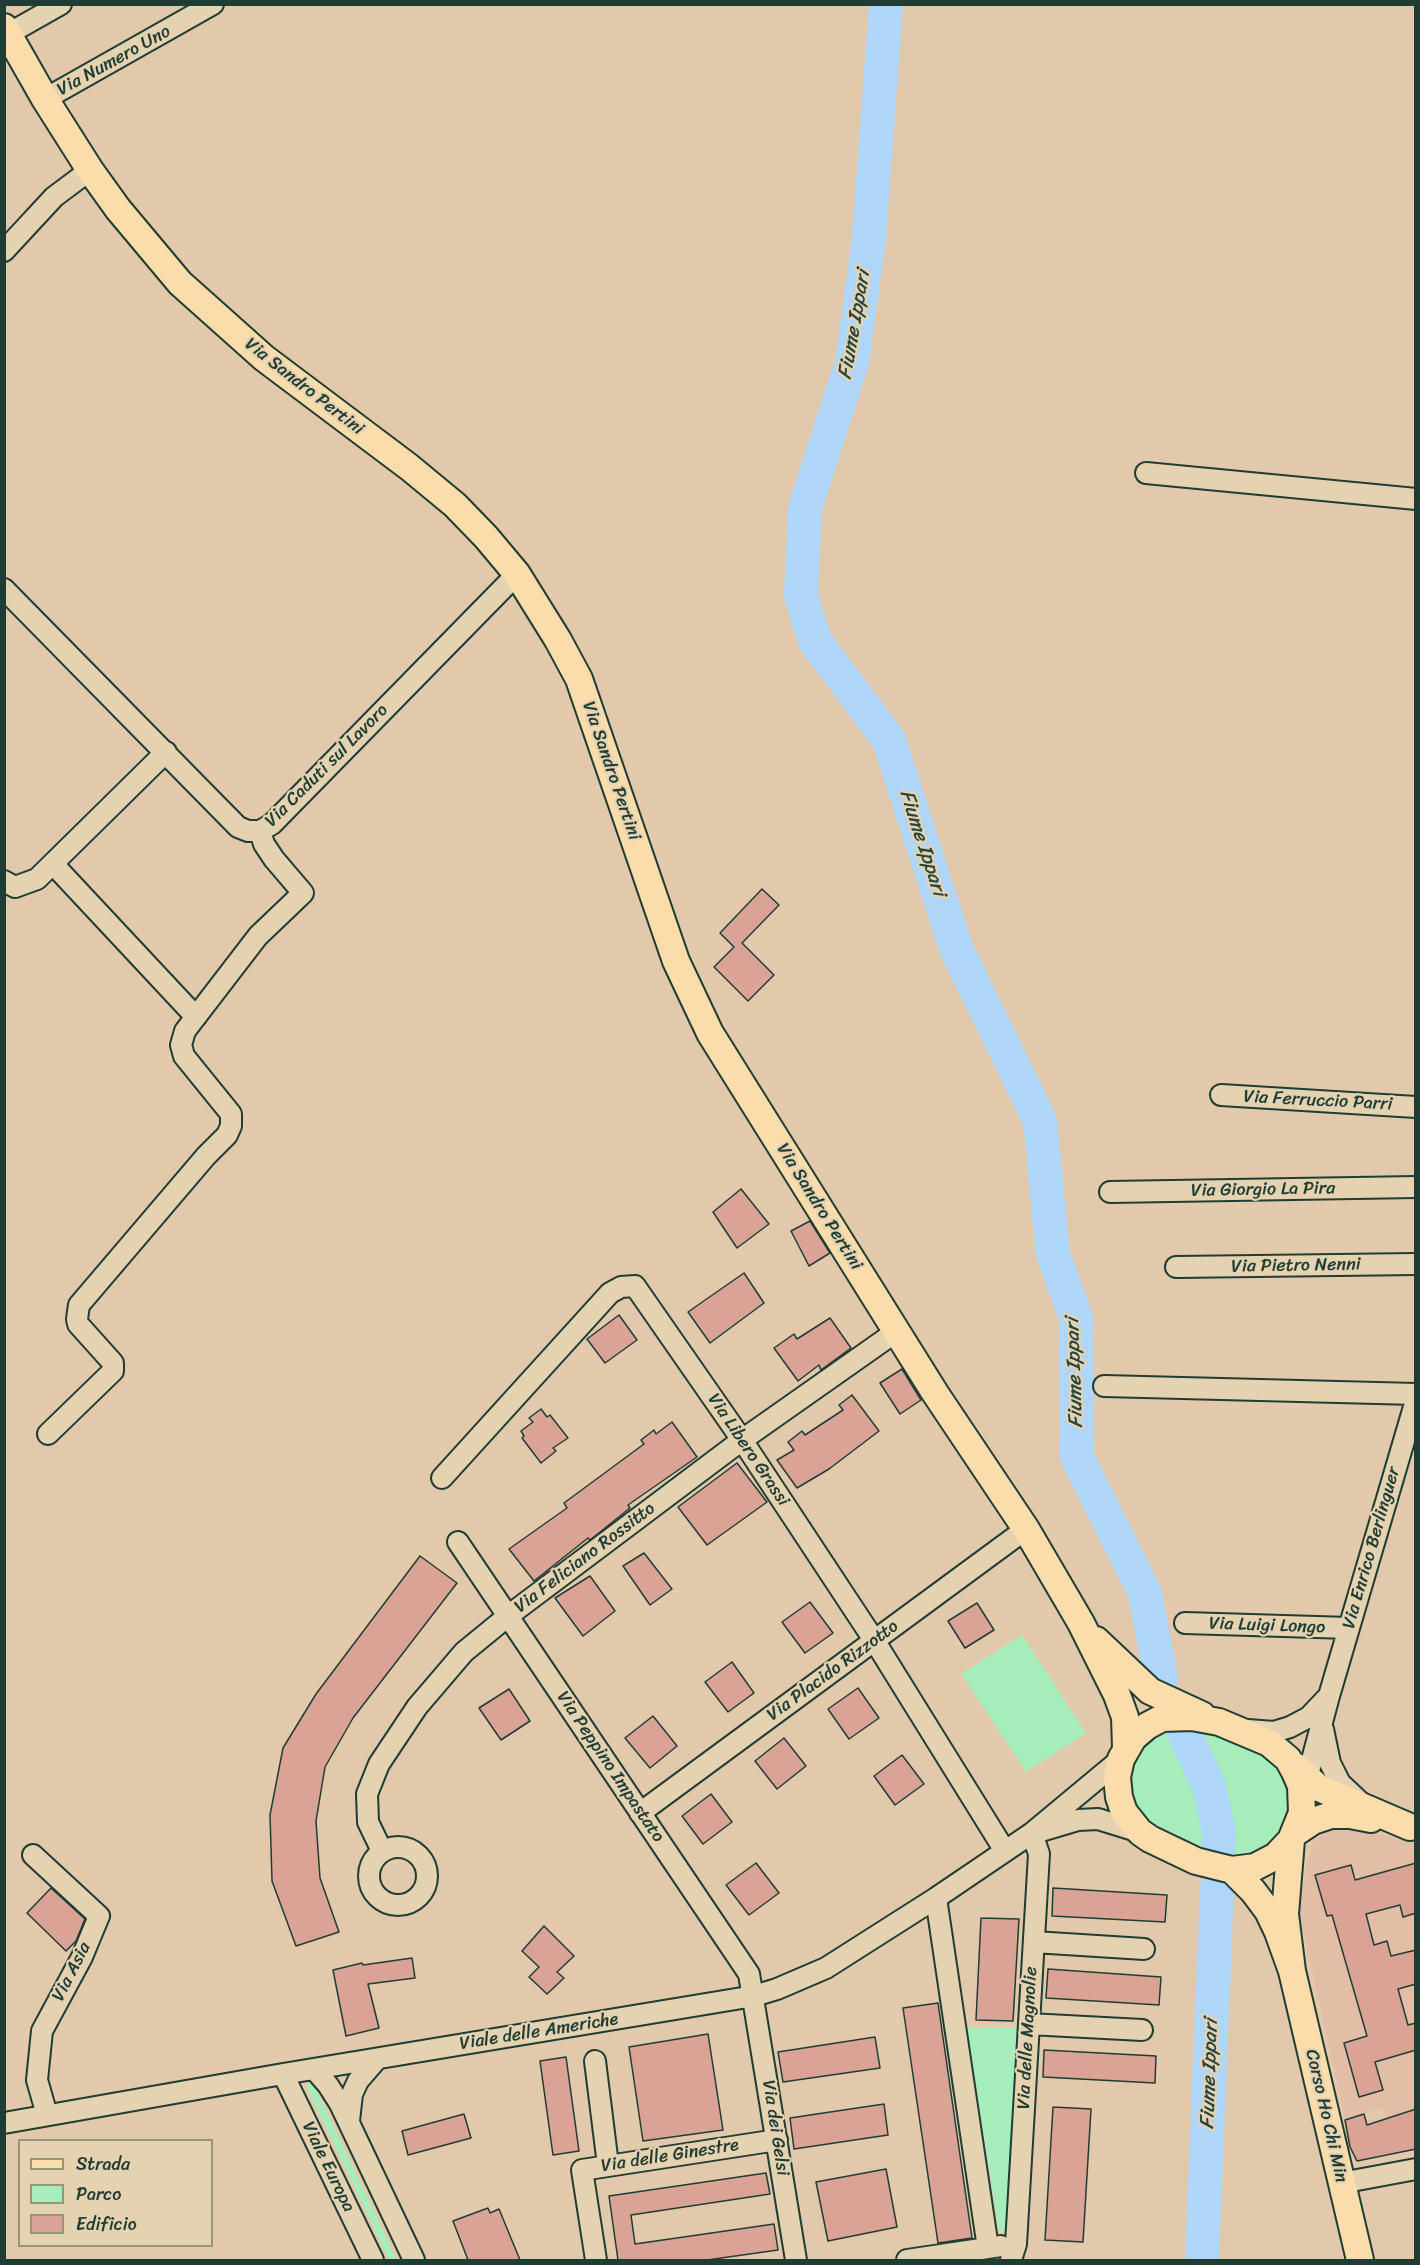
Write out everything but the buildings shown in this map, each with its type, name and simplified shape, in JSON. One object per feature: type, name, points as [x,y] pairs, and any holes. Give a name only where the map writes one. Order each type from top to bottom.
[{"type":"main road","name":"Via Sandro Pertini","points":[[6,31],[90,170],[180,283],[264,358],[409,467],[455,505],[517,574],[558,639],[579,679],[676,961],[710,1033],[935,1393],[1026,1529],[1081,1623]]},
{"type":"main road","points":[[1081,1623],[1106,1651],[1150,1690],[1269,1743],[1288,1760],[1305,1788],[1302,1813],[1293,1837],[1285,1914],[1292,1971]]},
{"type":"main road","points":[[1081,1623],[1125,1717],[1123,1754],[1117,1777],[1119,1797],[1124,1812],[1140,1832],[1150,1839],[1196,1861],[1232,1870],[1255,1867],[1276,1856],[1293,1837],[1313,1821],[1331,1815],[1350,1815],[1413,1828]]},
{"type":"main road","points":[[1123,1754],[1147,1726],[1162,1718],[1192,1717],[1229,1726]]},
{"type":"main road","points":[[1305,1788],[1328,1793],[1413,1828]]},
{"type":"main road","points":[[1232,1870],[1253,1891],[1268,1911],[1292,1971]]},
{"type":"main road","name":"Corso Ho Chi Min","points":[[1292,1971],[1360,2260]]},
{"type":"street","points":[[6,31],[61,4]]},
{"type":"street","name":"Via Numero Uno","points":[[45,99],[213,4]]},
{"type":"street","points":[[4,251],[54,197],[90,170]]},
{"type":"street","points":[[1146,473],[1416,499]]},
{"type":"street","name":"Via Caduti sul Lavoro","points":[[4,589],[238,827],[248,831],[260,831],[281,816],[517,574]]},
{"type":"street","points":[[4,881],[15,887],[37,879],[166,752]]},
{"type":"street","points":[[48,1434],[113,1371],[113,1363],[78,1324],[76,1318],[79,1305],[206,1156],[227,1135],[231,1126],[231,1114],[184,1056],[181,1045],[185,1031],[258,936],[303,893],[274,859],[264,844],[260,831]]},
{"type":"street","points":[[53,864],[196,1017]]},
{"type":"street","name":"Via Ferruccio Parri","points":[[1221,1095],[1416,1107]]},
{"type":"street","name":"Via Giorgio La Pira","points":[[1110,1192],[1416,1187]]},
{"type":"street","name":"Via Pietro Nenni","points":[[1176,1267],[1416,1264]]},
{"type":"street","name":"Via Libero Grassi","points":[[442,1478],[610,1293],[621,1287],[635,1286],[742,1440],[874,1640],[1005,1851]]},
{"type":"street","name":"Via Feliciano Rossitto","points":[[382,1851],[368,1822],[367,1794],[379,1764],[417,1707],[464,1652],[508,1616],[742,1440],[897,1331]]},
{"type":"street","points":[[1104,1386],[1416,1394]]},
{"type":"street","name":"Via Enrico Berlinguer","points":[[1305,1788],[1329,1696],[1416,1400]]},
{"type":"street","name":"Via Placido Rizzotto","points":[[640,1813],[1026,1529]]},
{"type":"street","name":"Via Peppino Impastato","points":[[458,1542],[749,1974],[754,1996]]},
{"type":"street","name":"Via Luigi Longo","points":[[1185,1623],[1349,1628]]},
{"type":"street","points":[[1229,1726],[1274,1732],[1290,1727],[1308,1717],[1329,1696]]},
{"type":"street","points":[[1323,1720],[1330,1762],[1340,1783],[1370,1809]]},
{"type":"street","points":[[1032,1833],[1123,1754]]},
{"type":"street","points":[[1032,1833],[1078,1820],[1098,1819],[1140,1832]]},
{"type":"street","name":"Viale delle Americhe","points":[[4,2123],[754,1996],[777,1989],[826,1968],[1032,1833]]},
{"type":"street","name":"Via delle Magnolie","points":[[907,2260],[988,2248],[1013,2252],[1039,1854],[1032,1833]]},
{"type":"street","name":"Via Asia","points":[[33,1854],[99,1916],[82,1957],[42,2031],[37,2080],[47,2115]]},
{"type":"street","points":[[936,1898],[988,2248]]},
{"type":"street","points":[[1034,1942],[1144,1949]]},
{"type":"street","name":"Via dei Gelsi","points":[[754,1996],[796,2260]]},
{"type":"street","points":[[1029,2024],[1142,2030]]},
{"type":"street","points":[[349,2123],[350,2101],[358,2080],[377,2059]]},
{"type":"street","points":[[595,2061],[608,2166]]},
{"type":"street","name":"Viale Europa","points":[[314,2069],[334,2094],[414,2260]]},
{"type":"street","name":"Viale Europa","points":[[283,2074],[374,2260]]},
{"type":"street","name":"Via delle Ginestre","points":[[596,2260],[582,2170],[777,2140]]},
{"type":"street","points":[[1341,2183],[1416,2169]]},
{"type":"shaded area","points":[[1348,1824],[1415,1844],[1415,2108],[1386,2119],[1383,2107],[1345,2120],[1298,1908],[1312,1843],[1328,1829]]},
{"type":"green space","points":[[1022,1635],[1086,1733],[1026,1772],[961,1674]]},
{"type":"green space","points":[[1173,1726],[1207,1729],[1266,1754],[1279,1767],[1286,1784],[1288,1802],[1284,1819],[1276,1834],[1263,1846],[1247,1853],[1230,1855],[1212,1852],[1146,1820],[1135,1802],[1131,1784],[1133,1767],[1137,1755],[1146,1742],[1158,1732]]},
{"type":"green space","points":[[967,2027],[1018,2027],[1005,2232],[999,2232]]},
{"type":"green space","points":[[313,2083],[397,2260],[389,2260],[306,2085]]},
{"type":"waterway","name":"Fiume Ippari","points":[[886,4],[869,238],[852,362],[805,508],[801,596],[815,641],[889,740],[956,948],[1040,1121],[1053,1254],[1076,1318],[1077,1457],[1145,1593],[1161,1677]]},
{"type":"waterway","name":"Fiume Ippari","points":[[1181,1726],[1209,1786],[1219,1832],[1218,1853]]},
{"type":"waterway","name":"Fiume Ippari","points":[[1202,2260],[1217,1887]]}]
